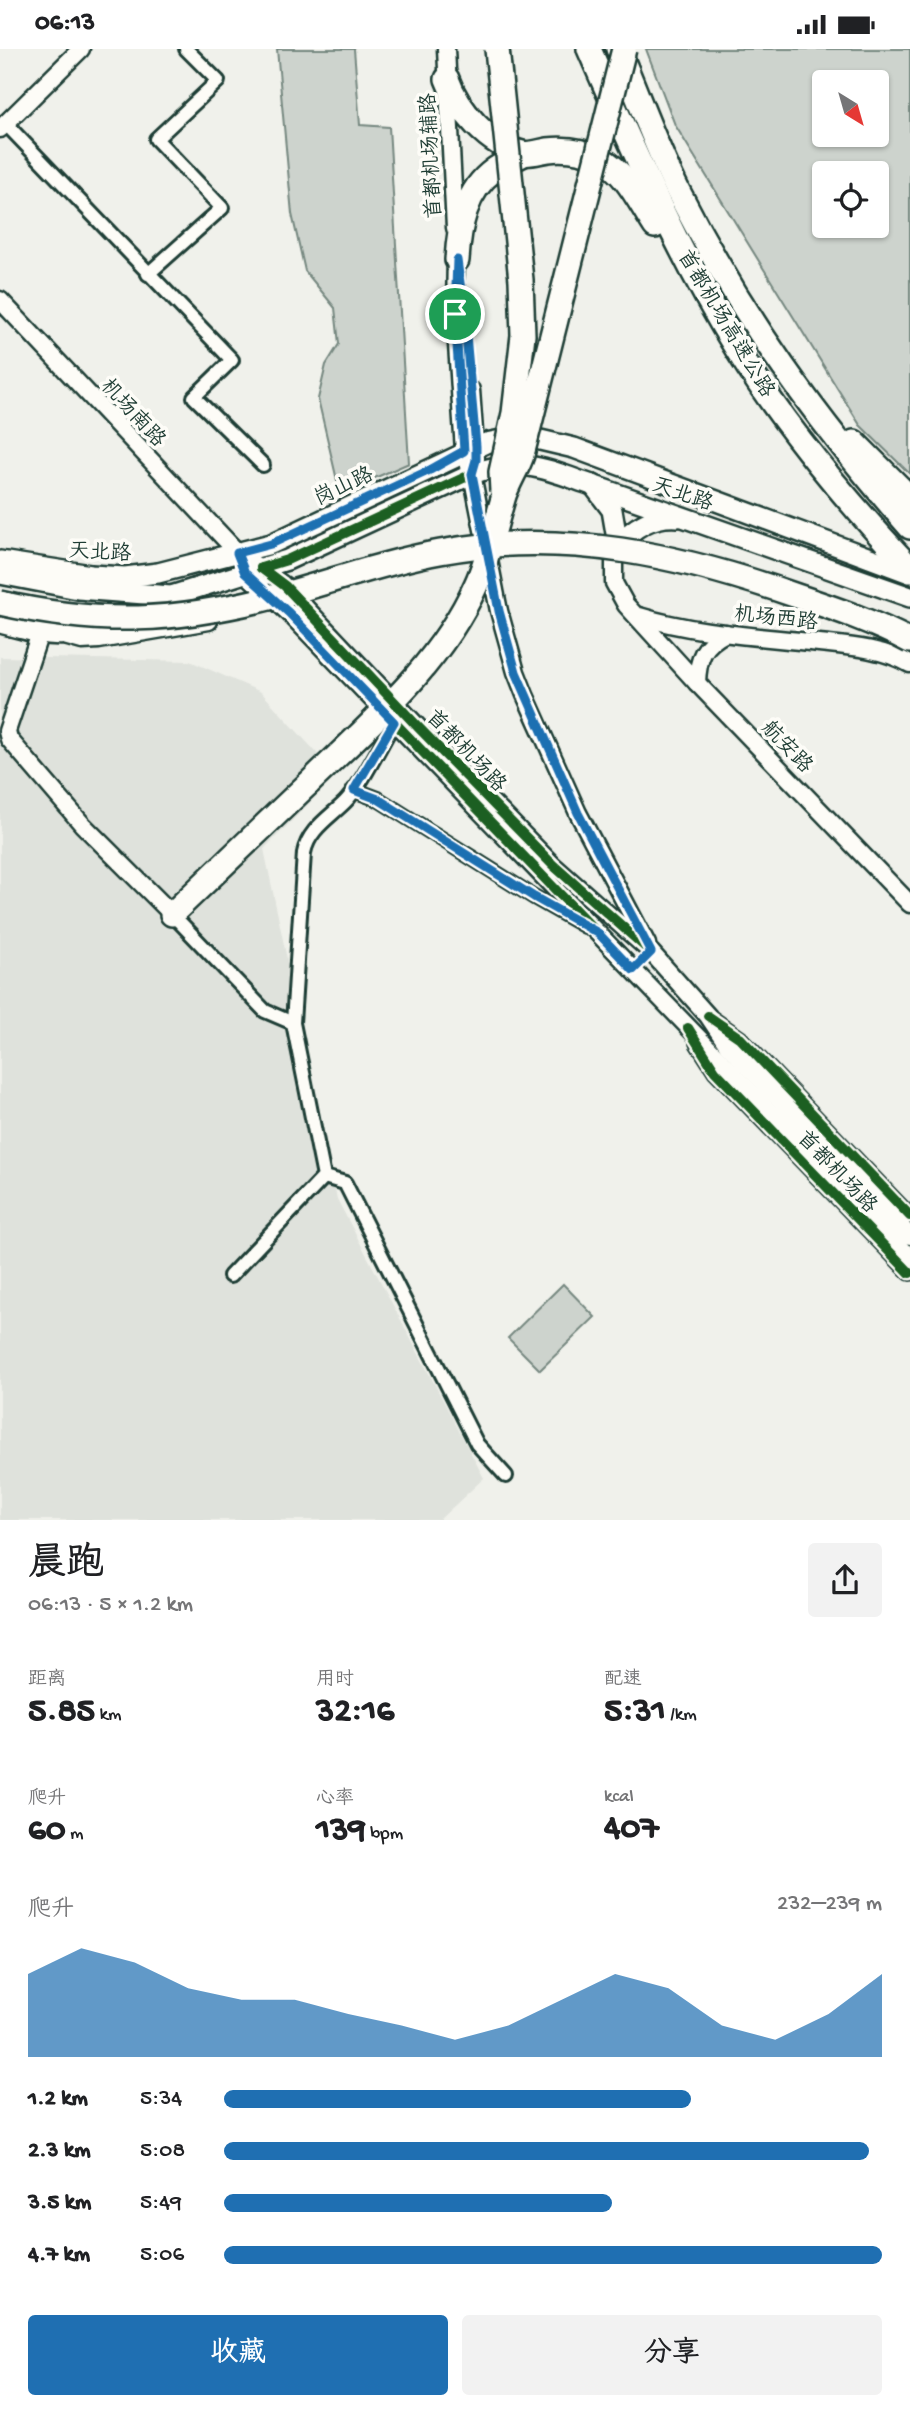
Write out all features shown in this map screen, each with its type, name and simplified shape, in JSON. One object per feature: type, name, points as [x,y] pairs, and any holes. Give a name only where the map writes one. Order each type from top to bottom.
[{"type":"highway","points":[[497,49],[521,280],[523,335],[514,413],[502,472],[503,497]]},
{"type":"highway","name":"首都机场高速公路","points":[[589,49],[633,149],[737,349],[771,401],[847,497],[910,570]]},
{"type":"highway","name":"首都机场高速公路","points":[[618,49],[679,193],[762,338],[857,467],[910,527]]},
{"type":"highway","points":[[172,914],[407,687],[438,650],[468,603],[486,563],[503,497],[522,455],[624,49]]},
{"type":"highway","points":[[447,79],[452,92],[473,121],[488,135],[523,154]]},
{"type":"highway","points":[[457,260],[461,220],[476,189],[496,168],[523,154],[549,150],[577,150],[610,165],[627,182],[657,229],[688,259]]},
{"type":"highway","points":[[800,393],[840,428],[910,498]]},
{"type":"highway","points":[[0,590],[64,602],[151,607],[232,594],[376,554],[447,539],[486,533],[560,530],[639,539],[688,549],[910,622]]},
{"type":"highway","points":[[0,603],[93,618],[197,614],[265,599],[385,564],[440,552],[521,542],[566,543],[637,551],[705,567],[848,613],[910,641]]},
{"type":"main road","name":"天北路","points":[[470,449],[501,440],[520,438],[554,442],[910,570]]},
{"type":"main road","name":"岗山路","points":[[237,553],[271,544],[470,449]]},
{"type":"main road","name":"天北路","points":[[472,474],[495,466],[520,464],[545,469],[910,597]]},
{"type":"main road","points":[[253,571],[288,560],[472,474]]},
{"type":"main road","points":[[592,485],[612,510],[618,545]]},
{"type":"main road","points":[[618,545],[634,530],[657,519],[690,519]]},
{"type":"main road","name":"天北路","points":[[0,561],[55,571],[125,577],[158,573],[237,553]]},
{"type":"main road","name":"天北路","points":[[0,623],[64,636],[92,628],[148,600],[171,596],[253,571]]},
{"type":"main road","name":"天北路","points":[[0,574],[78,589],[171,596]]},
{"type":"street","points":[[81,49],[3,126],[232,360],[194,397],[263,465]]},
{"type":"street","points":[[148,274],[222,208],[156,139],[218,82],[186,49]]},
{"type":"street","name":"首都机场辅路","points":[[446,49],[457,260],[464,313],[470,449]]},
{"type":"street","name":"机场南路","points":[[0,300],[237,553]]},
{"type":"street","name":"首都机场路","points":[[470,449],[476,460],[472,474],[499,611],[516,672],[578,813],[651,952]]},
{"type":"street","name":"航安路","points":[[618,545],[614,561],[614,583],[626,605],[697,683],[910,904]]},
{"type":"street","points":[[237,553],[253,571]]},
{"type":"street","name":"首都机场路","points":[[253,571],[283,609],[910,1257]]},
{"type":"street","name":"首都机场路","points":[[253,571],[285,586],[553,865],[651,952],[708,1016],[728,1046],[910,1236]]},
{"type":"street","points":[[64,636],[82,641],[99,640],[283,609]]},
{"type":"street","name":"机场西路","points":[[637,616],[666,624],[726,633],[855,647],[890,655],[910,664]]},
{"type":"street","points":[[40,633],[7,731],[9,740],[82,824],[265,1011],[293,1023]]},
{"type":"street","points":[[697,683],[703,653],[710,642],[726,633]]},
{"type":"street","points":[[324,1177],[293,1023],[306,843],[311,834],[347,800],[394,722]]},
{"type":"street","points":[[354,790],[378,799],[534,897],[598,933]]},
{"type":"street","points":[[633,970],[651,952]]},
{"type":"street","name":"首都机场路","points":[[708,1016],[740,1038],[910,1216]]},
{"type":"street","name":"首都机场路","points":[[688,1028],[715,1072],[910,1273]]},
{"type":"street","points":[[230,1276],[324,1177]]},
{"type":"street","points":[[324,1177],[345,1184],[477,1444],[506,1476]]},
{"type":"shaded area","points":[[277,49],[354,49],[360,125],[389,127],[409,463],[340,493],[318,399],[326,365],[339,344],[335,308],[305,271],[292,214]]},
{"type":"shaded area","points":[[646,49],[910,49],[910,474],[860,425],[675,125]]},
{"type":"shaded area","points":[[0,657],[190,661],[261,692],[337,775],[264,849],[337,1199],[484,1478],[439,1520],[0,1520]]},
{"type":"shaded area","points":[[563,1284],[595,1317],[540,1370],[508,1338]]},
{"type":"cycle path","points":[[238,553],[271,544],[430,470],[464,451]]},
{"type":"cycle path","points":[[261,568],[287,560],[472,474]]},
{"type":"cycle path","points":[[261,568],[285,586],[553,865],[651,952]]},
{"type":"cycle path","points":[[245,573],[289,613],[633,970]]},
{"type":"cycle path","points":[[708,1016],[740,1038],[910,1216]]},
{"type":"cycle path","points":[[688,1028],[715,1071],[910,1273]]},
{"type":"route","points":[[457,260],[476,446],[472,474],[499,611],[516,672],[578,813],[651,952],[633,970],[598,933],[534,897],[378,799],[354,790],[394,722],[289,613],[245,573],[237,553],[271,544],[430,470],[464,451],[455,314],[457,260]]}]
